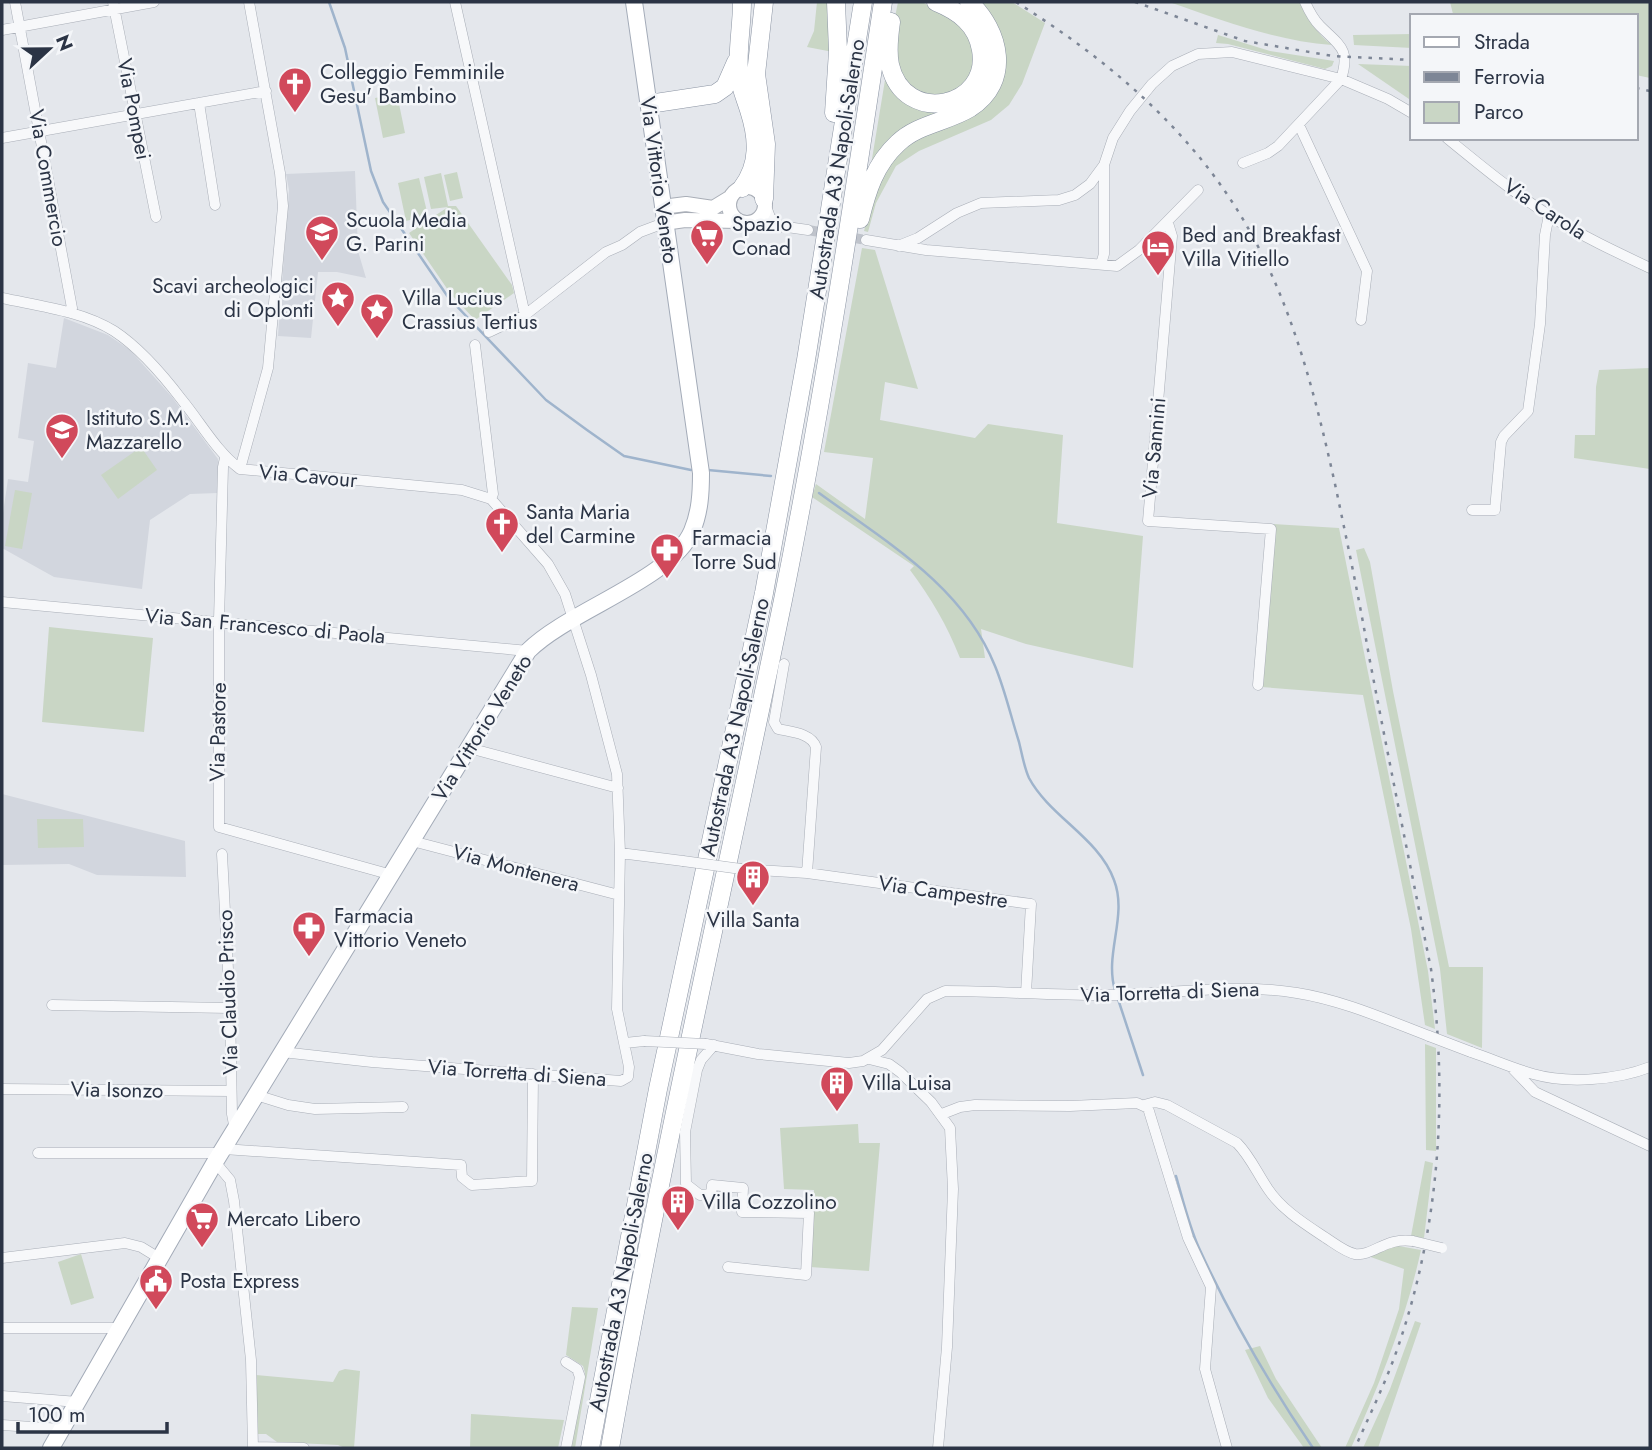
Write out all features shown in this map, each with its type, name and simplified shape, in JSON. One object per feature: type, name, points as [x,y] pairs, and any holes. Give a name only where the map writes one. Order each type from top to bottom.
[{"type":"highway","points":[[764,2],[756,74],[766,144],[764,202]]},
{"type":"highway","points":[[823,259],[825,195],[836,96],[836,2]]},
{"type":"highway","name":"Autostrada A3 Napoli-Salerno","points":[[590,1448],[658,1089],[764,593],[823,259],[863,2]]},
{"type":"highway","name":"Autostrada A3 Napoli-Salerno","points":[[610,1448],[676,1103],[784,597],[825,369],[883,2]]},
{"type":"highway","points":[[893,2],[889,57],[894,77],[909,96],[920,102],[934,104],[957,98],[974,84],[982,67],[977,34],[970,23],[936,2]]},
{"type":"highway","points":[[825,369],[839,331],[859,220],[874,174],[884,157],[910,134],[969,108],[979,100],[995,73],[996,46],[993,33],[985,19],[969,2]]},
{"type":"highway","points":[[736,192],[754,168],[755,148],[753,124],[740,83],[739,48],[743,5]]},
{"type":"highway","points":[[649,104],[715,94],[730,80],[739,48]]},
{"type":"main road","name":"Via Vittorio Veneto","points":[[51,1448],[220,1155],[528,651],[548,634],[662,567],[684,545],[692,532],[698,514],[702,473],[634,2]]},
{"type":"main road","points":[[753,188],[764,202],[760,218],[745,222],[685,220],[663,215],[686,204],[713,208],[736,192],[753,188]]},
{"type":"main road","points":[[736,192],[730,211],[745,222]]},
{"type":"street","name":"Via Commercio","points":[[15,2],[71,313]]},
{"type":"street","points":[[2,30],[113,6],[154,2]]},
{"type":"street","points":[[240,470],[268,368],[283,206],[280,173],[249,2]]},
{"type":"street","points":[[455,2],[525,315]]},
{"type":"street","points":[[1243,163],[1268,153],[1299,125],[1341,79],[1345,54],[1341,45],[1320,26],[1305,2]]},
{"type":"street","name":"Via Pompei","points":[[113,6],[156,217]]},
{"type":"street","points":[[898,246],[918,238],[957,213],[981,203],[1059,200],[1075,195],[1090,184],[1104,165],[1113,138],[1137,102],[1172,66],[1198,54],[1232,52],[1341,79],[1388,99],[1410,112]]},
{"type":"street","points":[[2,138],[266,91]]},
{"type":"street","points":[[199,103],[215,205]]},
{"type":"street","points":[[1299,125],[1367,271],[1360,320]]},
{"type":"street","name":"Via Carola","points":[[1450,140],[1549,215],[1650,268]]},
{"type":"street","points":[[1101,264],[1104,254],[1104,165]]},
{"type":"street","points":[[866,240],[898,246],[1117,266],[1167,223],[1198,190]]},
{"type":"street","points":[[764,202],[770,217],[781,227]]},
{"type":"street","points":[[489,332],[525,315],[606,252],[622,245],[663,215]]},
{"type":"street","points":[[1472,510],[1495,510],[1501,442],[1528,411],[1536,358],[1545,235],[1549,215]]},
{"type":"street","points":[[745,222],[808,230]]},
{"type":"street","name":"Via Sannini","points":[[1167,223],[1172,236],[1148,521],[1271,530],[1258,685]]},
{"type":"street","name":"Via Cavour","points":[[2,298],[71,313],[106,327],[128,342],[181,398],[225,458],[240,470],[462,490],[491,499]]},
{"type":"street","points":[[475,345],[493,494],[491,499],[558,579],[573,619],[609,742],[618,788],[620,853],[617,1009],[625,1043]]},
{"type":"street","name":"Via Pastore","points":[[225,458],[219,621],[219,827],[392,874]]},
{"type":"street","name":"Via San Francesco di Paola","points":[[2,602],[528,651]]},
{"type":"street","points":[[784,664],[774,722],[778,729],[808,737],[816,747],[807,873]]},
{"type":"street","points":[[469,748],[618,788]]},
{"type":"street","name":"Via Montenera","points":[[412,841],[619,895]]},
{"type":"street","name":"Via Campestre","points":[[620,853],[741,869],[807,873],[1031,904],[1026,993]]},
{"type":"street","name":"Via Claudio Prisco","points":[[222,854],[230,1008],[231,1091],[235,1130]]},
{"type":"street","name":"Via Torretta di Siena","points":[[282,1052],[621,1081],[628,1077],[625,1043],[643,1041],[710,1045],[758,1054],[849,1063],[869,1059],[882,1050],[927,999],[938,993],[1118,995],[1218,988],[1301,993],[1352,1008],[1535,1075],[1571,1079],[1621,1075],[1650,1067]]},
{"type":"street","points":[[52,1005],[230,1008]]},
{"type":"street","points":[[710,1045],[697,1070],[685,1132],[686,1184],[700,1195],[711,1194],[712,1185],[743,1188],[742,1212],[809,1213],[806,1275],[729,1267]]},
{"type":"street","name":"Via Torretta di Siena","points":[[869,1059],[889,1064],[900,1072],[942,1114],[950,1128],[953,1189],[947,1347],[938,1448]]},
{"type":"street","points":[[1510,1066],[1535,1092],[1650,1146]]},
{"type":"street","points":[[37,1153],[220,1155],[461,1164],[462,1177],[472,1185],[532,1181],[533,1074]]},
{"type":"street","name":"Via Isonzo","points":[[2,1088],[231,1091]]},
{"type":"street","points":[[256,1096],[315,1109],[402,1107]]},
{"type":"street","points":[[942,1114],[975,1105],[1155,1102],[1167,1105],[1237,1143],[1246,1152],[1269,1191],[1295,1217],[1342,1248],[1355,1254],[1399,1239],[1442,1248]]},
{"type":"street","points":[[1144,1104],[1152,1117],[1188,1238],[1210,1287],[1205,1369],[1227,1448]]},
{"type":"street","points":[[220,1155],[230,1180],[234,1201],[251,1360],[253,1448],[304,1448]]},
{"type":"street","points":[[2,1258],[125,1243],[141,1247],[159,1258]]},
{"type":"street","points":[[2,1328],[119,1328]]},
{"type":"street","points":[[566,1362],[577,1369],[580,1377],[566,1448]]},
{"type":"street","points":[[2,1396],[79,1402]]},
{"type":"street","points":[[2,1425],[62,1429]]},
{"type":"shaded area","name":"Scuola Media G. Parini","points":[[355,171],[358,251],[366,278],[337,272],[318,272],[311,338],[278,336],[289,190],[286,174]]},
{"type":"shaded area","points":[[64,318],[108,335],[130,350],[172,397],[218,459],[218,493],[190,494],[150,520],[142,589],[54,577],[2,548],[2,520],[8,479],[28,482],[34,441],[18,438],[28,363],[56,368]]},
{"type":"shaded area","points":[[2,794],[185,841],[186,877],[97,875],[69,864],[2,865]]},
{"type":"green space","points":[[817,2],[830,2],[833,52],[807,47],[814,31]]},
{"type":"green space","points":[[898,2],[922,2],[964,24],[978,57],[962,89],[938,99],[915,92],[898,70],[895,17]]},
{"type":"green space","points":[[948,2],[959,4],[974,18],[982,39],[990,71],[870,171],[886,74],[939,109],[987,61]]},
{"type":"green space","points":[[977,2],[1012,2],[1045,23],[1022,84],[1009,105],[991,120],[919,151],[896,166],[876,203],[868,232],[864,231],[880,175],[906,143],[982,105]]},
{"type":"green space","points":[[1169,2],[1300,2],[1317,31],[1332,45],[1270,34]]},
{"type":"green space","points":[[1450,2],[1650,2],[1650,78],[1638,75],[1638,14],[1453,14]]},
{"type":"green space","points":[[1410,34],[1410,48],[1354,45],[1353,35]]},
{"type":"green space","points":[[1218,35],[1270,51],[1334,61],[1332,66],[1325,69],[1216,43]]},
{"type":"green space","points":[[1358,64],[1410,66],[1409,99]]},
{"type":"green space","points":[[397,94],[405,133],[383,138],[375,98]]},
{"type":"green space","points":[[457,172],[463,198],[450,201],[444,175]]},
{"type":"green space","points":[[441,173],[448,206],[456,206],[512,285],[514,293],[475,320],[450,293],[409,233],[448,207],[431,209],[424,177]]},
{"type":"green space","points":[[419,178],[428,216],[406,221],[398,183]]},
{"type":"green space","points":[[862,248],[875,250],[918,389],[885,382],[880,420],[975,438],[988,424],[1063,435],[1057,523],[1143,536],[1133,668],[1026,644],[981,629],[985,658],[960,658],[938,612],[910,570],[914,566],[812,497],[816,484],[865,519],[873,458],[824,452]]},
{"type":"green space","points":[[1650,368],[1650,469],[1574,458],[1575,435],[1595,435],[1599,370]]},
{"type":"green space","points":[[141,447],[157,470],[118,499],[101,475]]},
{"type":"green space","points":[[15,490],[32,493],[22,549],[5,546]]},
{"type":"green space","points":[[1273,524],[1339,528],[1428,971],[1435,1029],[1425,1025],[1411,929],[1363,695],[1261,687]]},
{"type":"green space","points":[[1364,548],[1370,562],[1393,691],[1449,967],[1483,967],[1482,1048],[1447,1034],[1440,969],[1356,550]]},
{"type":"green space","points":[[49,627],[153,638],[144,732],[42,722]]},
{"type":"green space","points":[[37,819],[83,819],[84,847],[38,848]]},
{"type":"green space","points":[[1425,1044],[1436,1048],[1436,1151],[1426,1150]]},
{"type":"green space","points":[[858,1124],[859,1143],[880,1143],[869,1271],[810,1267],[814,1190],[784,1189],[780,1128]]},
{"type":"green space","points":[[1425,1161],[1433,1163],[1424,1238],[1411,1236]]},
{"type":"green space","points":[[1393,1245],[1421,1250],[1408,1301],[1382,1375],[1351,1448],[1345,1448],[1374,1383],[1399,1309],[1404,1269],[1368,1256]]},
{"type":"green space","points":[[81,1254],[94,1298],[71,1305],[58,1262]]},
{"type":"green space","points":[[572,1307],[598,1308],[575,1448],[570,1448],[585,1373],[583,1366],[566,1355]]},
{"type":"green space","points":[[1415,1321],[1421,1323],[1378,1448],[1363,1448],[1390,1389]]},
{"type":"green space","points":[[1260,1346],[1276,1379],[1322,1448],[1304,1448],[1268,1398],[1245,1350]]},
{"type":"green space","points":[[339,1371],[360,1371],[354,1448],[277,1442],[266,1434],[256,1434],[256,1375],[333,1382]]},
{"type":"green space","points":[[471,1414],[564,1420],[558,1448],[470,1448]]},
{"type":"waterway","points":[[329,2],[345,48],[371,171],[383,202],[448,297],[546,400],[587,430],[624,456],[691,470]]},
{"type":"waterway","points":[[708,470],[771,476]]},
{"type":"waterway","points":[[819,493],[920,568],[943,589],[981,638],[1002,684],[1029,778],[1049,804],[1097,852],[1114,880],[1119,907],[1112,963],[1115,990]]},
{"type":"waterway","points":[[1118,999],[1143,1075]]},
{"type":"waterway","points":[[1176,1176],[1195,1240],[1224,1300],[1266,1375],[1313,1448]]},
{"type":"tunnel","points":[[808,230],[866,240]]},
{"type":"railway","points":[[1016,2],[1112,70],[1169,123],[1219,183],[1259,247],[1287,312],[1327,449],[1431,969],[1439,1064],[1437,1158],[1424,1252],[1399,1344],[1355,1448]]},
{"type":"railway","points":[[1135,2],[1245,41],[1333,56],[1410,60]]},
{"type":"railway","points":[[1638,88],[1650,91]]},
{"type":"place","name":"Colleggio Femminile Gesu' Bambino","points":[[295,114]]},
{"type":"place","name":"Scuola Media G. Parini","points":[[322,262]]},
{"type":"place","name":"Spazio Conad","points":[[707,266]]},
{"type":"place","name":"Bed and Breakfast Villa Vitiello","points":[[1158,277]]},
{"type":"place","name":"Scavi archeologici di Oplonti","points":[[338,328]]},
{"type":"place","name":"Villa Lucius Crassius Tertius","points":[[377,340]]},
{"type":"place","name":"Istituto S.M. Mazzarello","points":[[62,460]]},
{"type":"place","name":"Santa Maria del Carmine","points":[[502,554]]},
{"type":"place","name":"Farmacia Torre Sud","points":[[667,580]]},
{"type":"place","name":"Villa Santa","points":[[753,907]]},
{"type":"place","name":"Farmacia Vittorio Veneto","points":[[309,958]]},
{"type":"place","name":"Villa Luisa","points":[[837,1113]]},
{"type":"place","name":"Villa Cozzolino","points":[[678,1232]]},
{"type":"place","name":"Mercato Libero","points":[[202,1249]]},
{"type":"place","name":"Posta Express","points":[[156,1311]]}]
